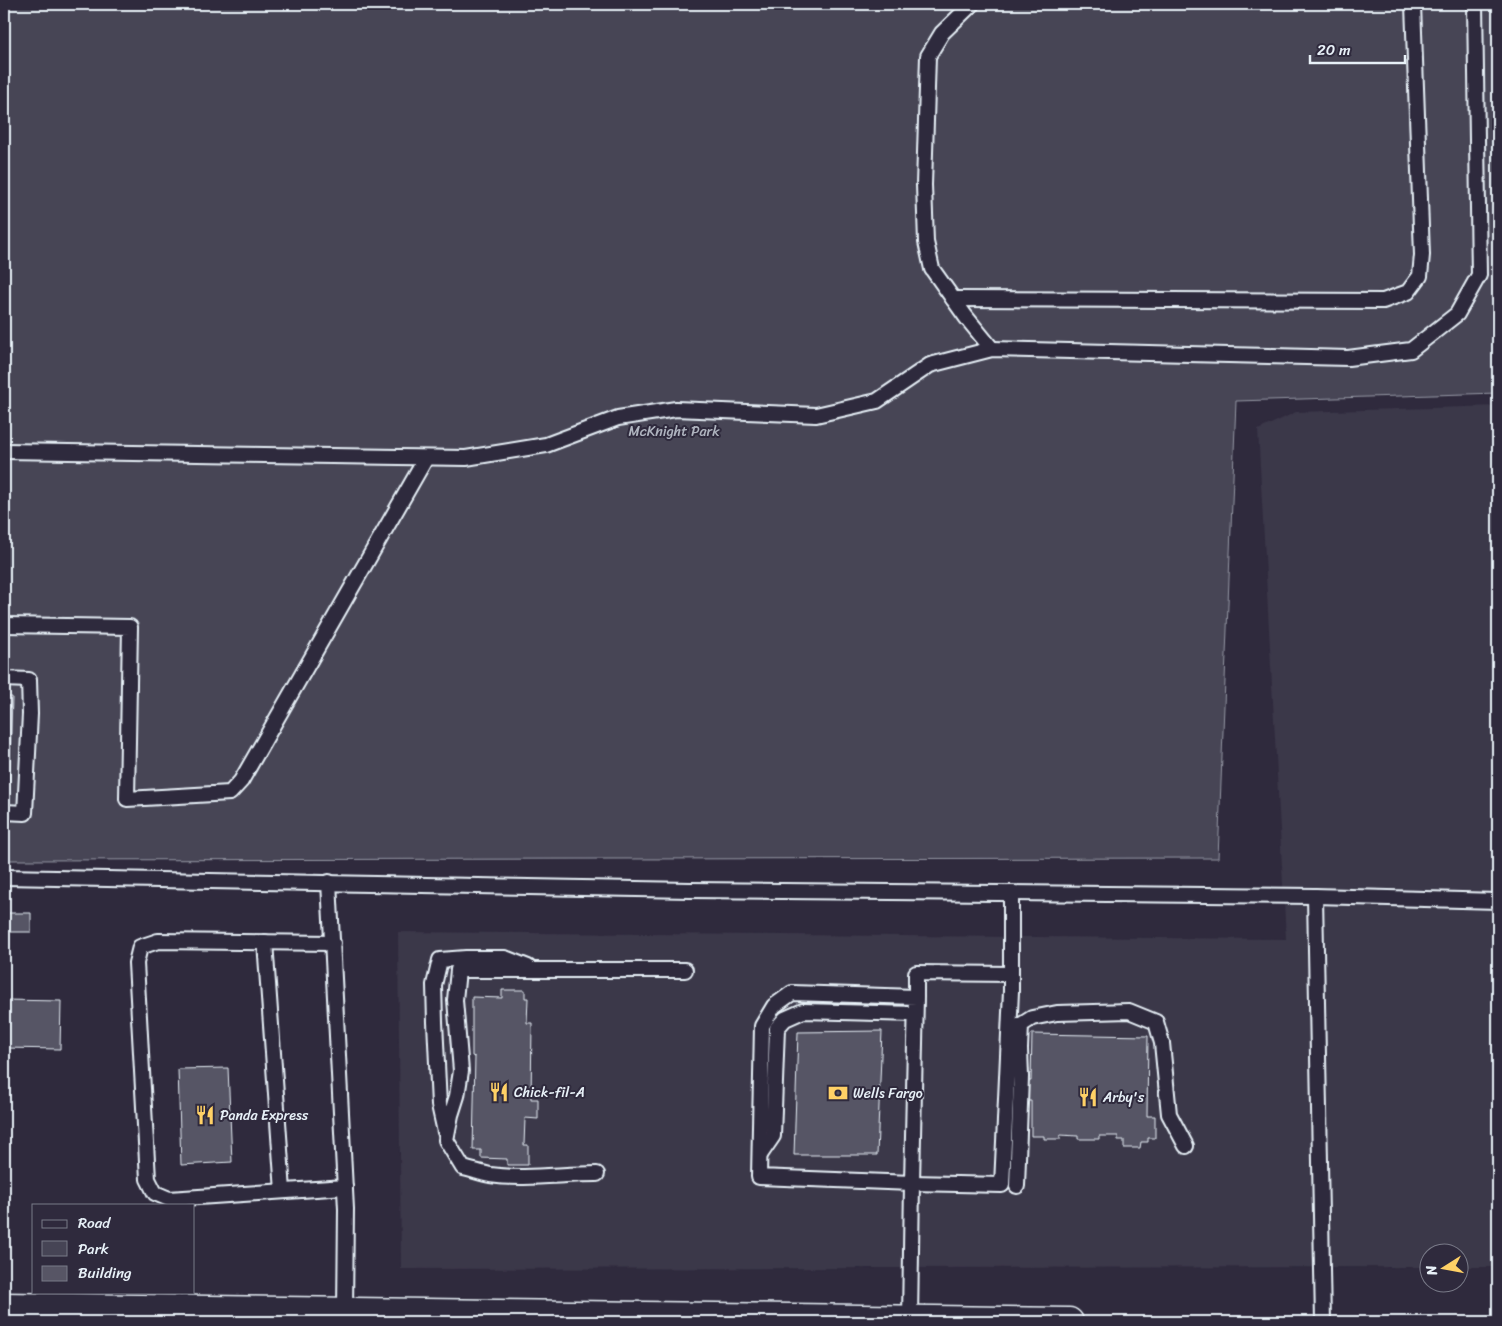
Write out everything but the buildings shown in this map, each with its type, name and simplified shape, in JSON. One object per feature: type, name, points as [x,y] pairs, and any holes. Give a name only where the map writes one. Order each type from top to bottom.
[{"type":"main road","points":[[4,1307],[140,1315],[345,1312],[660,1320],[1069,1322]]},
{"type":"lane","points":[[972,4],[942,33],[928,56],[924,185],[926,242],[932,269],[992,349]]},
{"type":"lane","points":[[953,299],[1383,301],[1408,292],[1420,276],[1422,255],[1413,4]]},
{"type":"lane","points":[[4,451],[466,458],[546,445],[618,418],[676,410],[816,415],[877,401],[930,365],[992,349],[1348,358],[1411,350],[1457,314],[1479,275],[1475,4]]},
{"type":"lane","points":[[4,626],[130,627],[128,799],[230,793],[241,781],[426,458]]},
{"type":"lane","points":[[4,679],[29,680],[30,714],[25,813],[4,812]]},
{"type":"lane","points":[[4,877],[680,890],[1315,896],[1498,901]]},
{"type":"lane","points":[[329,882],[345,1187],[345,1312]]},
{"type":"lane","points":[[916,997],[792,993],[774,1006],[762,1026],[759,1177],[1002,1185],[1011,974],[1011,893]]},
{"type":"lane","points":[[1315,896],[1323,1322]]},
{"type":"lane","points":[[332,943],[158,941],[140,946],[136,964],[148,1179],[155,1194],[169,1199],[345,1187]]},
{"type":"lane","points":[[266,942],[283,1191]]},
{"type":"lane","points":[[536,970],[505,958],[440,960],[434,985],[435,1022],[440,1105],[446,1140],[463,1168],[490,1175],[534,1177],[563,1174],[597,1174]]},
{"type":"lane","points":[[446,1140],[461,1071],[455,1000],[458,970],[685,970]]},
{"type":"lane","points":[[910,1320],[916,973],[1011,974]]},
{"type":"lane","points":[[760,1155],[774,1136],[776,1028],[786,1019],[803,1011],[915,1014]]},
{"type":"lane","points":[[1017,1186],[1021,1025],[1032,1018],[1057,1013],[1129,1011],[1156,1022],[1162,1043],[1169,1114],[1186,1146]]},
{"type":"shaded area","points":[[1498,406],[1498,1267],[1470,1267],[1470,1244],[1420,1244],[1420,1267],[401,1269],[398,932],[1286,939],[1258,430],[1296,412]]},
{"type":"green space","name":"McKnight Park","points":[[4,4],[1498,4],[1498,393],[1236,401],[1218,858],[4,860]]},
{"type":"place","name":"Chick-fil-A","points":[[499,1092]]},
{"type":"place","name":"Wells Fargo","points":[[838,1093]]},
{"type":"place","name":"Arby's","points":[[1088,1097]]},
{"type":"place","name":"Panda Express","points":[[205,1115]]}]
